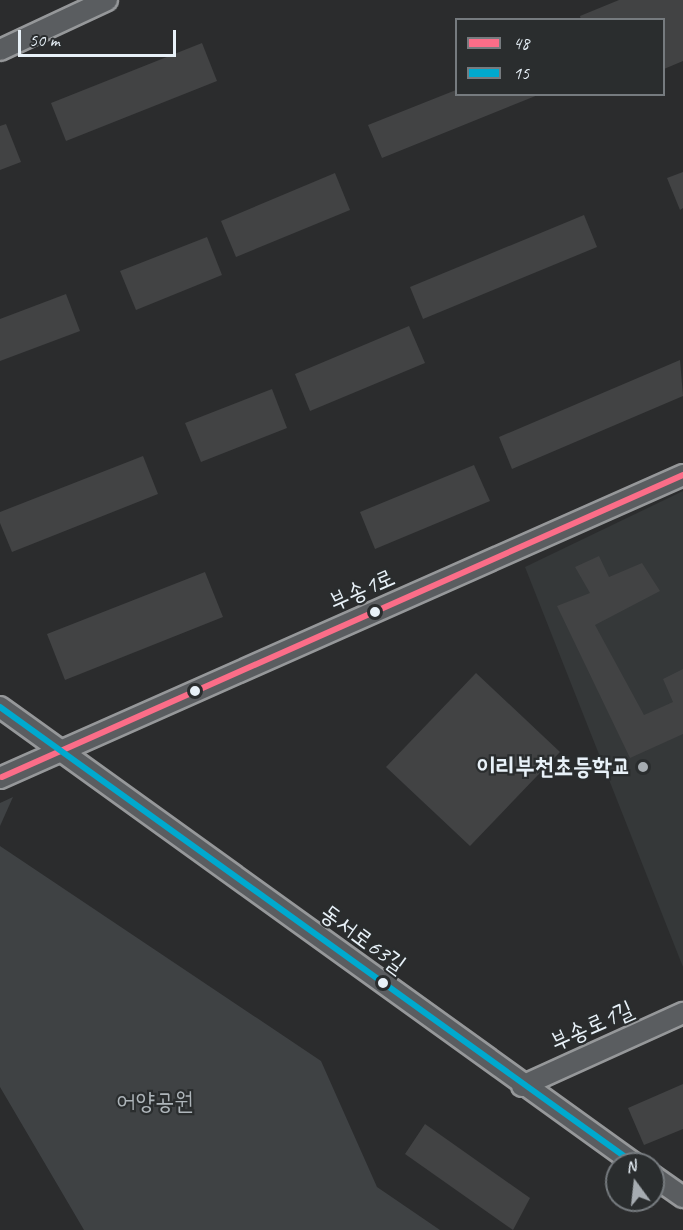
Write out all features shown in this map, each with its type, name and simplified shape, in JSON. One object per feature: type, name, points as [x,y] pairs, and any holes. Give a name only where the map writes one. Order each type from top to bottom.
[{"type":"street","points":[[0,50],[107,0]]},
{"type":"street","name":"부송1로","points":[[0,778],[683,475]]},
{"type":"street","points":[[0,707],[62,752]]},
{"type":"street","name":"동서로63길","points":[[62,752],[522,1086],[618,1152]]},
{"type":"street","name":"부송로1길","points":[[522,1086],[683,1013]]},
{"type":"street","points":[[665,1184],[683,1197]]},
{"type":"shaded area","name":"이리부천초등학교","points":[[683,491],[683,967],[525,567]]},
{"type":"green space","points":[[13,797],[0,826],[0,803]]},
{"type":"green space","name":"어양공원","points":[[0,846],[321,1061],[377,1187],[440,1230],[84,1230],[0,1087]]},
{"type":"building","points":[[619,0],[683,0],[683,61],[665,69],[665,18],[580,18],[580,16]]},
{"type":"building","points":[[202,43],[217,81],[66,141],[51,103]]},
{"type":"building","points":[[455,90],[455,96],[536,96],[382,158],[368,125]]},
{"type":"building","points":[[6,124],[21,162],[0,170],[0,126]]},
{"type":"building","points":[[683,172],[683,208],[680,210],[667,178]]},
{"type":"building","points":[[335,173],[350,210],[236,257],[221,221]]},
{"type":"building","points":[[584,215],[597,247],[423,319],[410,287]]},
{"type":"building","points":[[207,237],[222,275],[136,310],[120,271]]},
{"type":"building","points":[[66,294],[80,331],[0,361],[0,319]]},
{"type":"building","points":[[409,326],[425,363],[310,411],[295,374]]},
{"type":"building","points":[[680,360],[683,396],[512,469],[499,437]]},
{"type":"building","points":[[272,389],[287,428],[201,462],[185,423]]},
{"type":"building","points":[[143,456],[158,494],[12,552],[0,523],[0,512]]},
{"type":"building","points":[[474,465],[490,501],[375,549],[360,512]]},
{"type":"building","points":[[599,556],[609,577],[642,563],[660,591],[595,625],[644,715],[673,702],[663,679],[683,669],[683,734],[630,758],[557,606],[590,593],[575,567]]},
{"type":"building","points":[[205,572],[223,617],[65,680],[47,634]]},
{"type":"building","points":[[476,673],[560,752],[470,846],[386,767]]},
{"type":"building","points":[[683,1084],[683,1129],[644,1145],[628,1108]]},
{"type":"building","points":[[425,1124],[530,1198],[513,1230],[405,1154]]},
{"type":"transit line","name":"48","points":[[2,777],[683,475]]},
{"type":"transit line","name":"15","points":[[0,707],[618,1152]]},
{"type":"place","name":"이리부천초등학교","points":[[643,767]]}]
